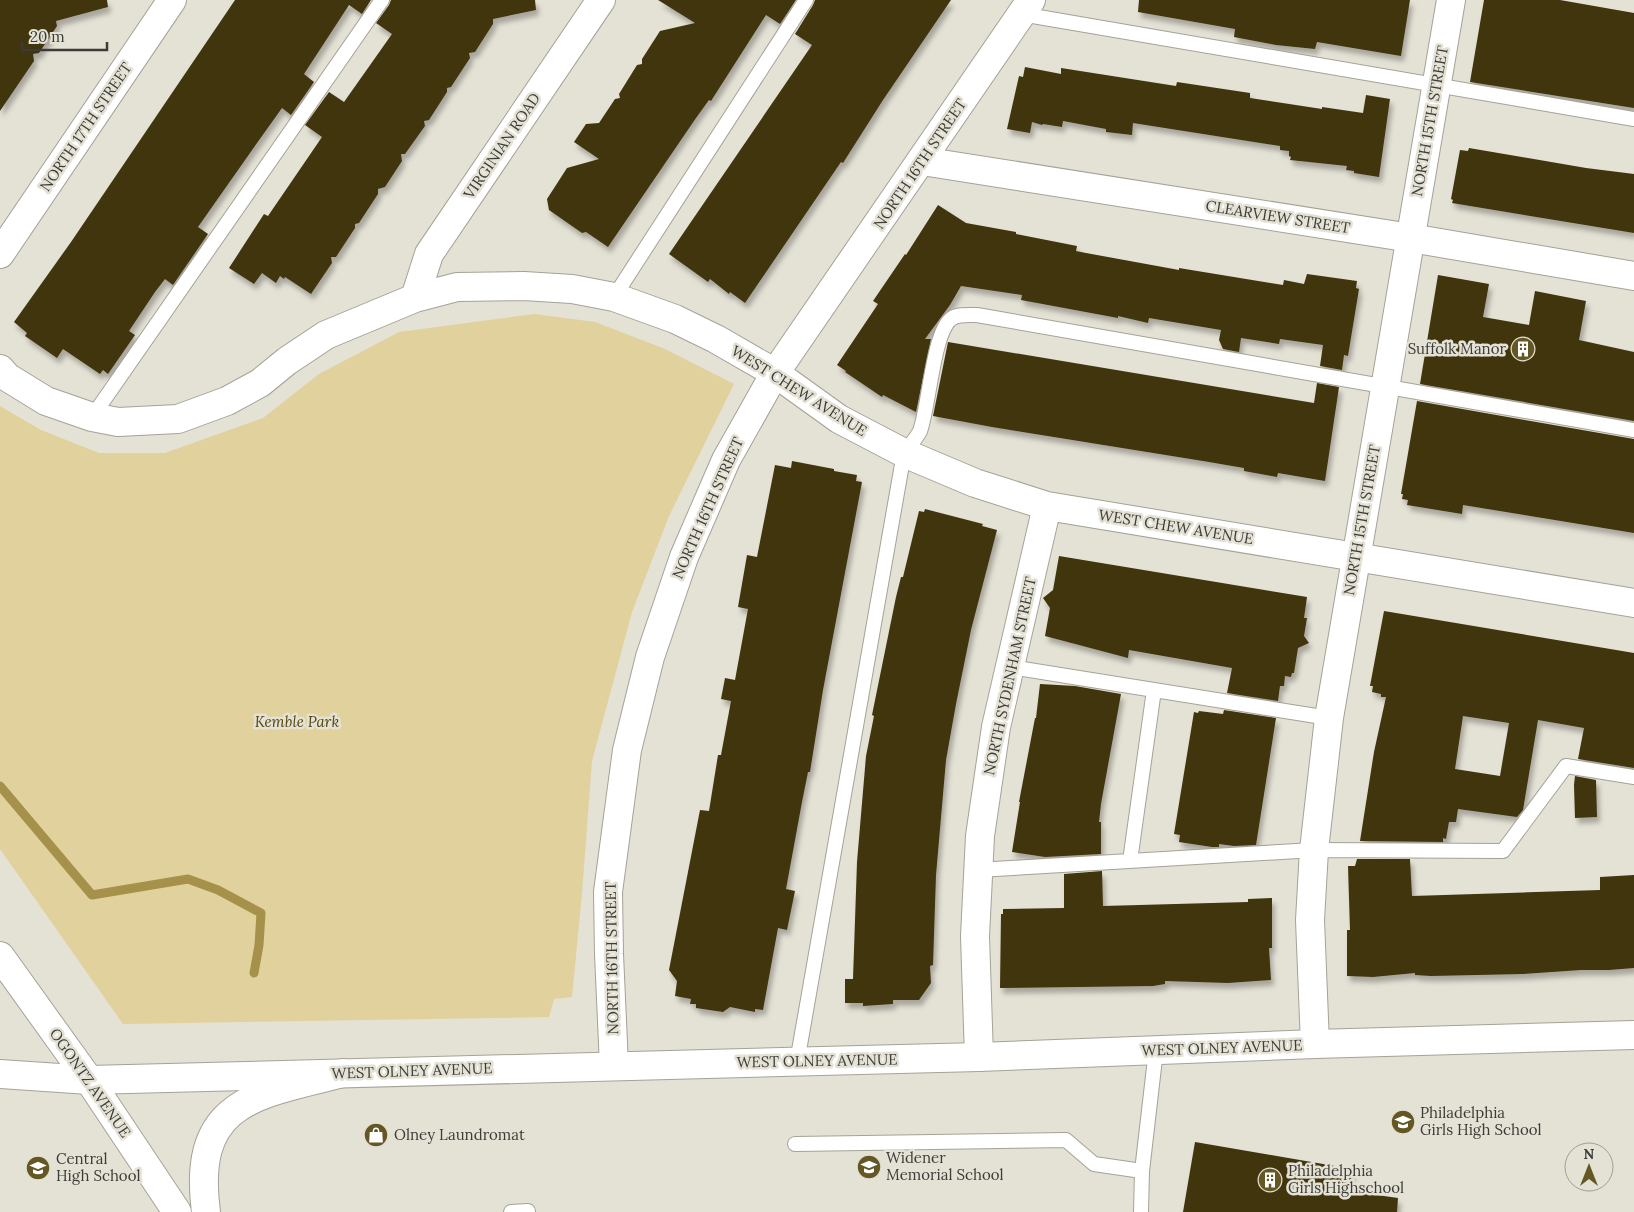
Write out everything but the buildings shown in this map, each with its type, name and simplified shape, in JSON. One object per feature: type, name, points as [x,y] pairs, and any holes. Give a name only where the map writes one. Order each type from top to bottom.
[{"type":"street","name":"NORTH 17TH STREET","points":[[0,254],[172,0]]},
{"type":"street","name":"VIRGINIAN ROAD","points":[[415,298],[429,254],[601,0]]},
{"type":"street","name":"NORTH 15TH STREET","points":[[1314,1044],[1310,920],[1314,850],[1329,718],[1451,0]]},
{"type":"street","name":"NORTH 16TH STREET","points":[[614,1066],[608,892],[627,750],[650,657],[684,557],[726,460],[775,373],[1026,7]]},
{"type":"street","name":"CLEARVIEW STREET","points":[[922,161],[1411,238],[1634,276]]},
{"type":"street","name":"WEST CHEW AVENUE","points":[[0,369],[7,377],[46,401],[92,418],[118,422],[178,419],[228,401],[260,383],[286,361],[326,335],[415,298],[457,287],[524,286],[572,289],[614,297],[675,319],[716,339],[775,373],[838,419],[904,453],[975,483],[1047,506],[1634,603]]},
{"type":"street","name":"NORTH SYDENHAM STREET","points":[[979,1057],[975,936],[980,836],[996,727],[1047,506]]},
{"type":"street","name":"OGONTZ AVENUE","points":[[0,956],[89,1080],[177,1212]]},
{"type":"street","name":"WEST OLNEY AVENUE","points":[[0,1074],[89,1080],[979,1057],[1314,1044],[1634,1035]]},
{"type":"street","points":[[206,1212],[204,1161],[210,1141],[220,1122],[241,1104],[264,1094],[343,1073]]},
{"type":"lane","points":[[92,418],[382,0]]},
{"type":"lane","points":[[614,297],[806,0]]},
{"type":"lane","points":[[1026,7],[1436,85],[1634,119]]},
{"type":"lane","points":[[798,1062],[904,453],[920,431],[944,327],[952,318],[963,315],[987,317],[1634,430]]},
{"type":"lane","points":[[1010,667],[1329,718]]},
{"type":"lane","points":[[1130,861],[1154,690]]},
{"type":"lane","points":[[978,870],[1314,850],[1503,851],[1566,766],[1634,777]]},
{"type":"lane","points":[[1141,1212],[1142,1171],[1156,1050]]},
{"type":"lane","points":[[795,1144],[1066,1140],[1094,1164],[1142,1171]]},
{"type":"lane","points":[[511,1212],[528,1211]]},
{"type":"green space","name":"Kemble Park","points":[[534,314],[595,322],[665,349],[734,384],[669,516],[632,612],[592,761],[572,997],[554,999],[549,1017],[123,1024],[0,849],[0,406],[41,430],[99,453],[165,453],[263,418],[319,374],[399,332]]},
{"type":"waterway","points":[[0,786],[92,895],[188,879],[218,890],[261,913],[259,945],[254,973]]},
{"type":"place","name":"Suffolk Manor","points":[[1523,349]]},
{"type":"place","name":"Philadelphia Girls High School","points":[[1403,1122]]},
{"type":"place","name":"Olney Laundromat","points":[[376,1135]]},
{"type":"place","name":"Widener Memorial School","points":[[869,1167]]},
{"type":"place","name":"Central High School","points":[[38,1168]]},
{"type":"place","name":"Philadelphia Girls Highschool","points":[[1270,1180]]}]
